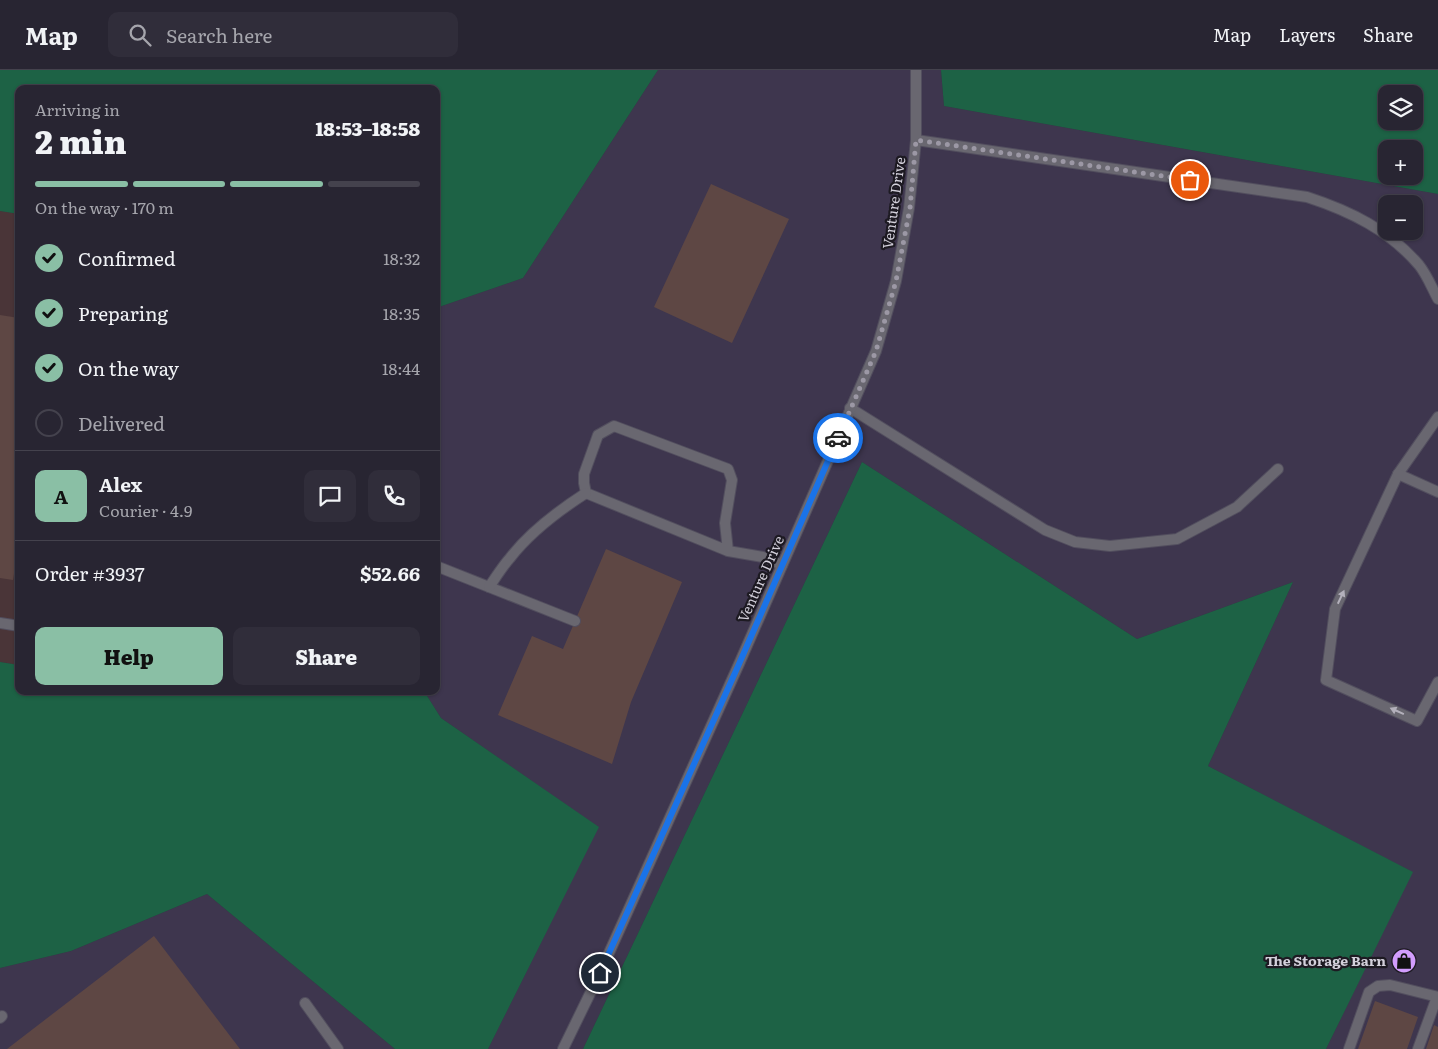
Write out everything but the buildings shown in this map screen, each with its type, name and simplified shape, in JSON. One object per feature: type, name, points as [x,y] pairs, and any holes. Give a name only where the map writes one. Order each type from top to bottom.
[{"type":"street","name":"Venture Drive","points":[[563,1049],[600,973],[876,351],[896,281],[910,208],[916,140],[916,70]]},
{"type":"street","points":[[916,140],[1307,197],[1335,206],[1361,218],[1395,241],[1420,267],[1438,299]]},
{"type":"street","points":[[850,408],[1045,530],[1075,542],[1110,546],[1177,539],[1237,507],[1278,468]]},
{"type":"street","points":[[1438,417],[1398,474],[1335,609],[1326,680],[1417,721],[1438,682]]},
{"type":"street","points":[[586,493],[584,474],[598,435],[614,426],[728,469],[732,480],[724,523],[728,551]]},
{"type":"street","points":[[1398,474],[1438,492]]},
{"type":"street","points":[[586,493],[728,551],[763,557],[782,565]]},
{"type":"street","points":[[490,587],[509,558],[525,542],[564,507],[586,493]]},
{"type":"street","points":[[440,568],[575,621]]},
{"type":"street","points":[[0,623],[15,625]]},
{"type":"street","points":[[1348,1049],[1369,992],[1378,986],[1390,985],[1437,997],[1418,1049]]},
{"type":"street","points":[[305,1003],[338,1049]]},
{"type":"shaded area","points":[[658,70],[941,70],[944,106],[1378,183],[1378,185],[1438,194],[1438,1049],[1326,1049],[1412,872],[1208,766],[1293,582],[1137,639],[862,462],[583,1049],[488,1049],[598,827],[441,718],[427,695],[440,695],[440,307],[523,278]]},
{"type":"shaded area","points":[[0,211],[15,213],[15,664],[0,662]]},
{"type":"shaded area","points":[[207,894],[395,1049],[0,1049],[0,968],[71,951]]},
{"type":"green space","points":[[0,70],[658,70],[523,278],[440,307],[440,85],[15,85],[15,213],[0,211]]},
{"type":"green space","points":[[941,70],[1438,70],[1438,194],[1387,185],[1423,185],[1423,140],[1378,140],[1378,183],[944,106]]},
{"type":"green space","points":[[862,462],[1137,639],[1293,582],[1208,766],[1413,872],[1326,1049],[583,1049]]},
{"type":"green space","points":[[0,662],[15,664],[15,695],[427,695],[441,718],[599,827],[488,1049],[395,1049],[207,894],[71,951],[0,968]]},
{"type":"way so far","points":[[838,438],[876,351],[896,281],[910,208],[916,140],[1190,180]]},
{"type":"place","name":"The Storage Barn","points":[[1404,961]]},
{"type":"route","points":[[600,973],[838,438]]}]
